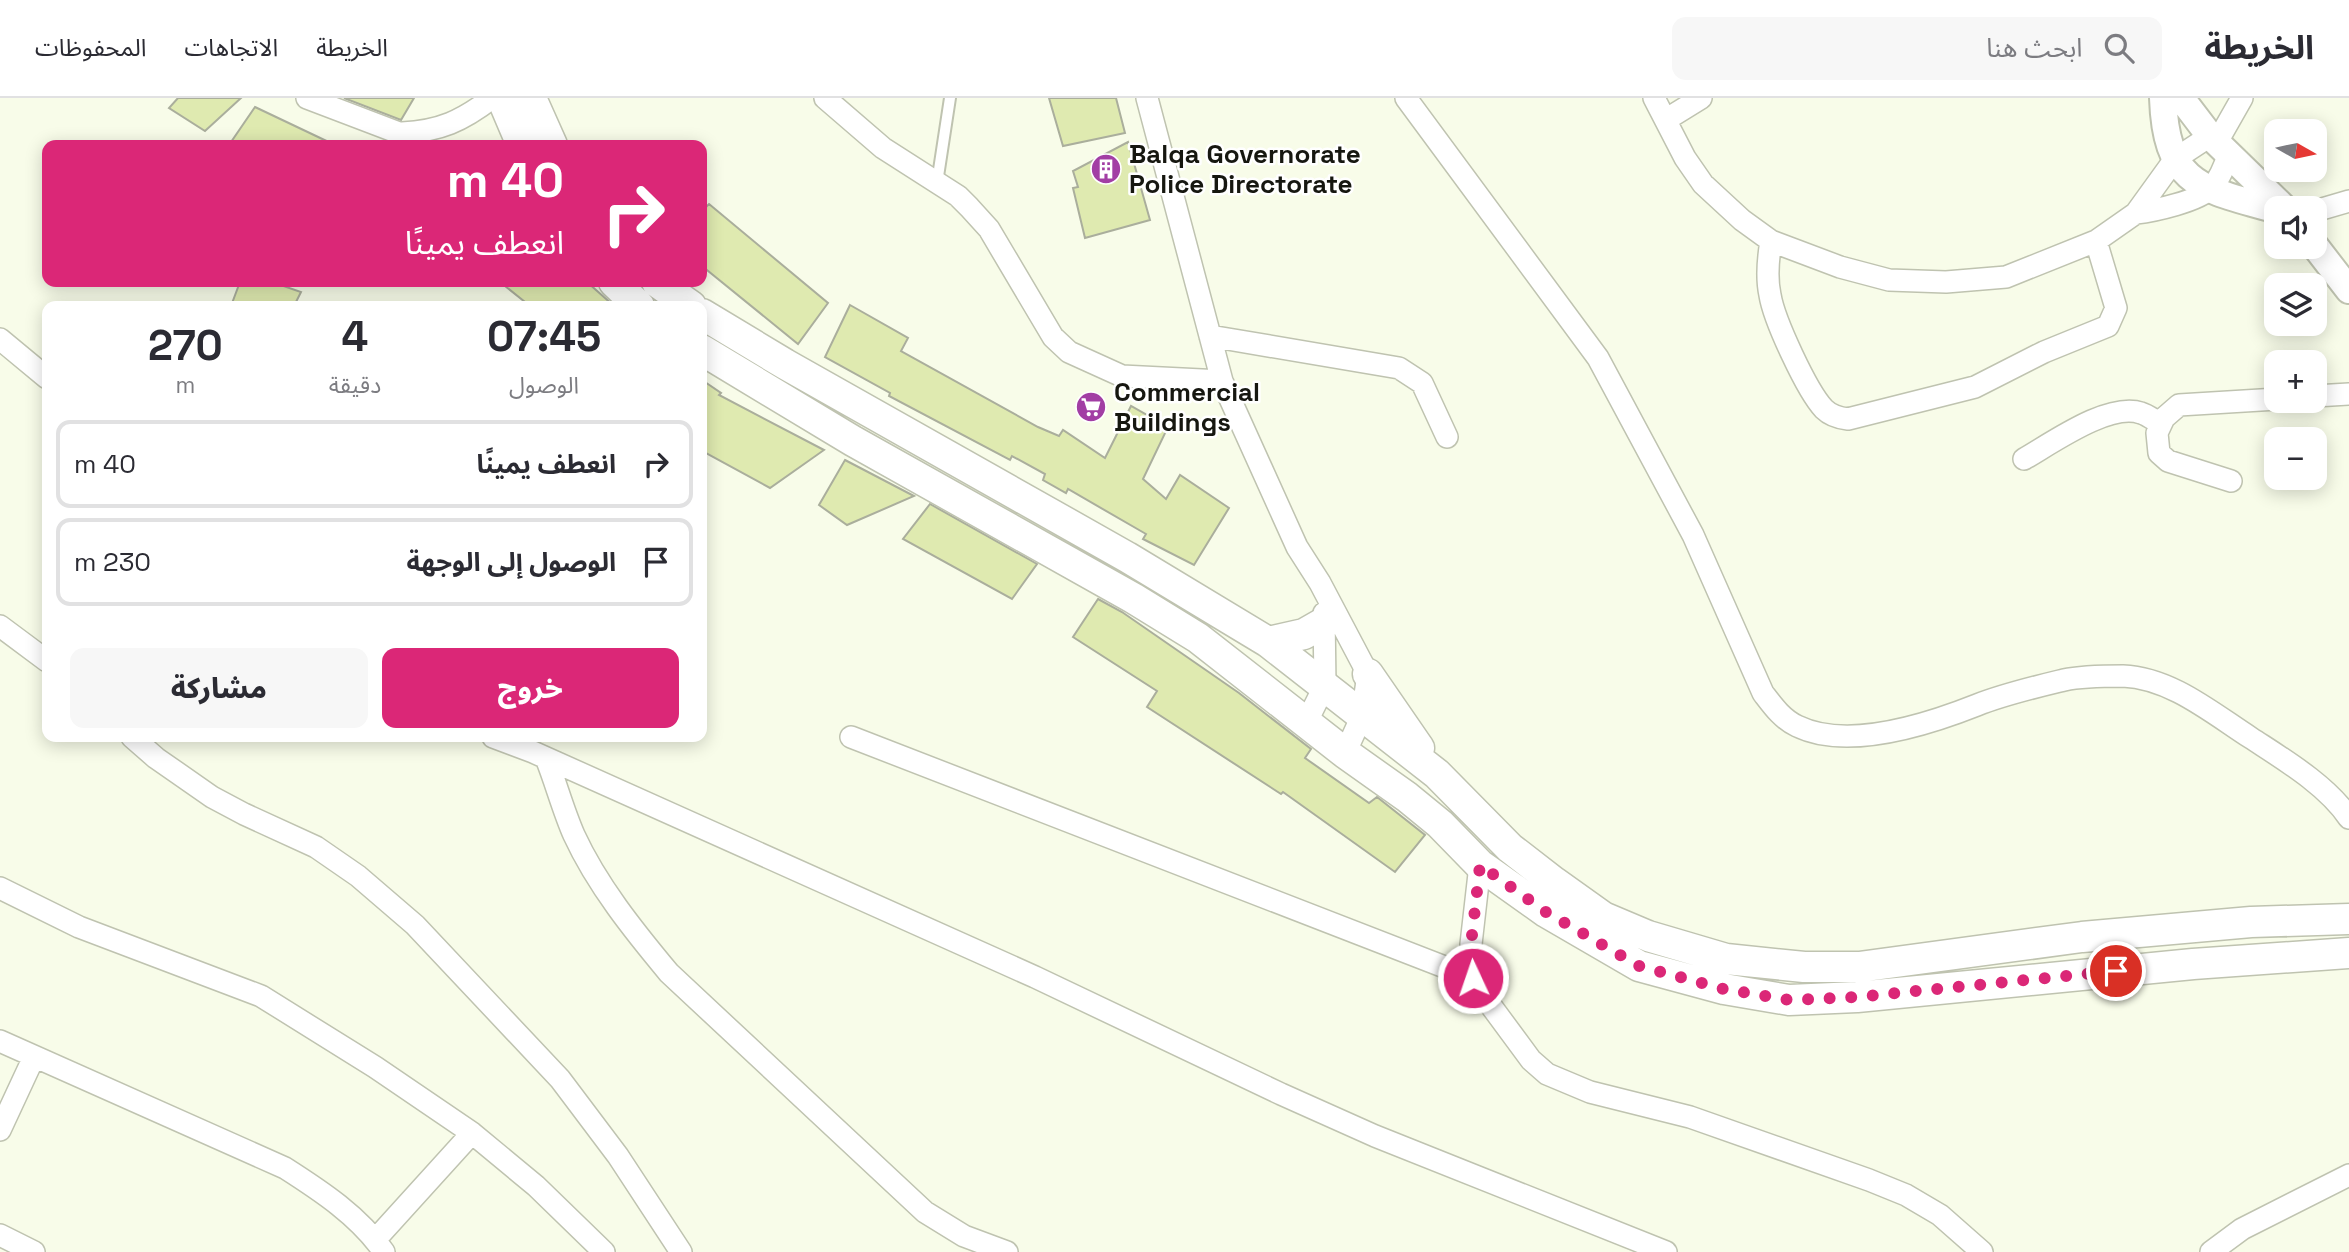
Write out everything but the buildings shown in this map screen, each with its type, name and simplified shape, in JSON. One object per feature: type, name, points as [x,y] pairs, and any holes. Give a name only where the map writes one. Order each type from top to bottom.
[{"type":"main road","points":[[502,98],[520,140]]},
{"type":"main road","points":[[531,98],[550,140]]},
{"type":"main road","points":[[619,287],[634,301]]},
{"type":"main road","points":[[664,287],[684,301]]},
{"type":"main road","points":[[707,317],[785,364],[1127,557],[1268,642],[1437,774],[1510,848],[1603,917],[1682,948],[1726,959],[1804,967],[1859,967],[2095,936],[2251,922],[2349,919]]},
{"type":"main road","points":[[707,353],[853,440],[1187,631],[1440,824],[1480,865],[1546,912],[1639,966],[1724,989],[1789,1000],[1857,997],[2193,964],[2349,953]]},
{"type":"main road","points":[[1268,642],[1304,634],[1325,622]]},
{"type":"main road","points":[[1368,674],[1437,774]]},
{"type":"main road","points":[[1857,997],[1859,967]]},
{"type":"street","points":[[307,98],[414,140]]},
{"type":"street","points":[[400,133],[444,127],[475,111],[492,98]]},
{"type":"street","points":[[825,98],[883,148],[958,196],[989,229],[1053,337],[1069,352],[1122,376],[1222,381]]},
{"type":"street","points":[[1147,98],[1222,381],[1297,547],[1320,583],[1368,674],[1362,716],[1345,753]]},
{"type":"street","points":[[1406,98],[1598,358],[1693,536],[1763,693],[1779,713],[1797,726],[1818,733],[1871,734],[1934,723],[1978,705],[2068,679],[2125,676],[2165,687],[2202,705],[2301,771],[2349,818]]},
{"type":"street","points":[[1654,98],[1685,158],[1703,184],[1742,220],[1772,241],[1840,267],[1889,280],[1946,282],[2006,277],[2096,240],[2136,213],[2175,159],[2218,144]]},
{"type":"street","points":[[1667,119],[1700,98]]},
{"type":"street","points":[[2163,98],[2164,121],[2175,159],[2190,178],[2210,191],[2264,206]]},
{"type":"street","points":[[2181,98],[2218,144],[2272,196]]},
{"type":"street","points":[[2136,213],[2171,206],[2210,191],[2221,172],[2218,144],[2242,98]]},
{"type":"street","points":[[2327,207],[2349,201]]},
{"type":"street","points":[[1772,241],[1768,277],[1776,317],[1811,391],[1824,409],[1835,418],[1848,419],[1975,387],[2044,352],[2108,326],[2116,308],[2096,240]]},
{"type":"street","points":[[2325,259],[2349,290]]},
{"type":"street","points":[[1210,336],[1399,368],[1422,383],[1447,437]]},
{"type":"street","points":[[0,339],[42,374]]},
{"type":"street","points":[[2327,395],[2349,394]]},
{"type":"street","points":[[2231,481],[2168,461],[2159,453],[2157,433],[2171,410],[2179,405],[2264,400]]},
{"type":"street","points":[[2024,458],[2101,416],[2124,412],[2140,413],[2161,424]]},
{"type":"street","points":[[1307,721],[1325,685],[1325,622],[1320,583]]},
{"type":"street","points":[[0,626],[42,657]]},
{"type":"street","points":[[851,737],[1473,978]]},
{"type":"street","points":[[138,742],[212,797],[316,847],[358,876],[415,925],[560,1079],[618,1157],[681,1252]]},
{"type":"street","points":[[506,742],[1035,976],[1374,1136],[1666,1252]]},
{"type":"street","points":[[546,758],[574,834],[591,865],[636,932],[669,973],[925,1212],[964,1236],[1007,1252]]},
{"type":"street","points":[[1480,865],[1471,944],[1473,978],[1531,1060],[1547,1074],[1590,1091],[1690,1117],[1906,1195],[1940,1215],[1982,1252]]},
{"type":"street","points":[[0,888],[79,928],[261,996],[375,1067],[472,1133],[536,1186],[604,1252]]},
{"type":"street","points":[[0,1041],[33,1059],[285,1168],[324,1192],[379,1246],[472,1133]]},
{"type":"street","points":[[0,1130],[33,1059]]},
{"type":"street","points":[[2211,1252],[2242,1229],[2349,1175]]},
{"type":"street","points":[[0,1235],[34,1252]]},
{"type":"lane","points":[[937,183],[950,98]]},
{"type":"place","name":"Balqa Governorate Police Directorate","points":[[1106,169]]},
{"type":"place","name":"Commercial Buildings","points":[[1091,407]]},
{"type":"route","points":[[1473,978],[1471,944],[1480,865],[1546,912],[1639,966],[1724,989],[1789,1000],[1857,997],[2116,971]]}]
